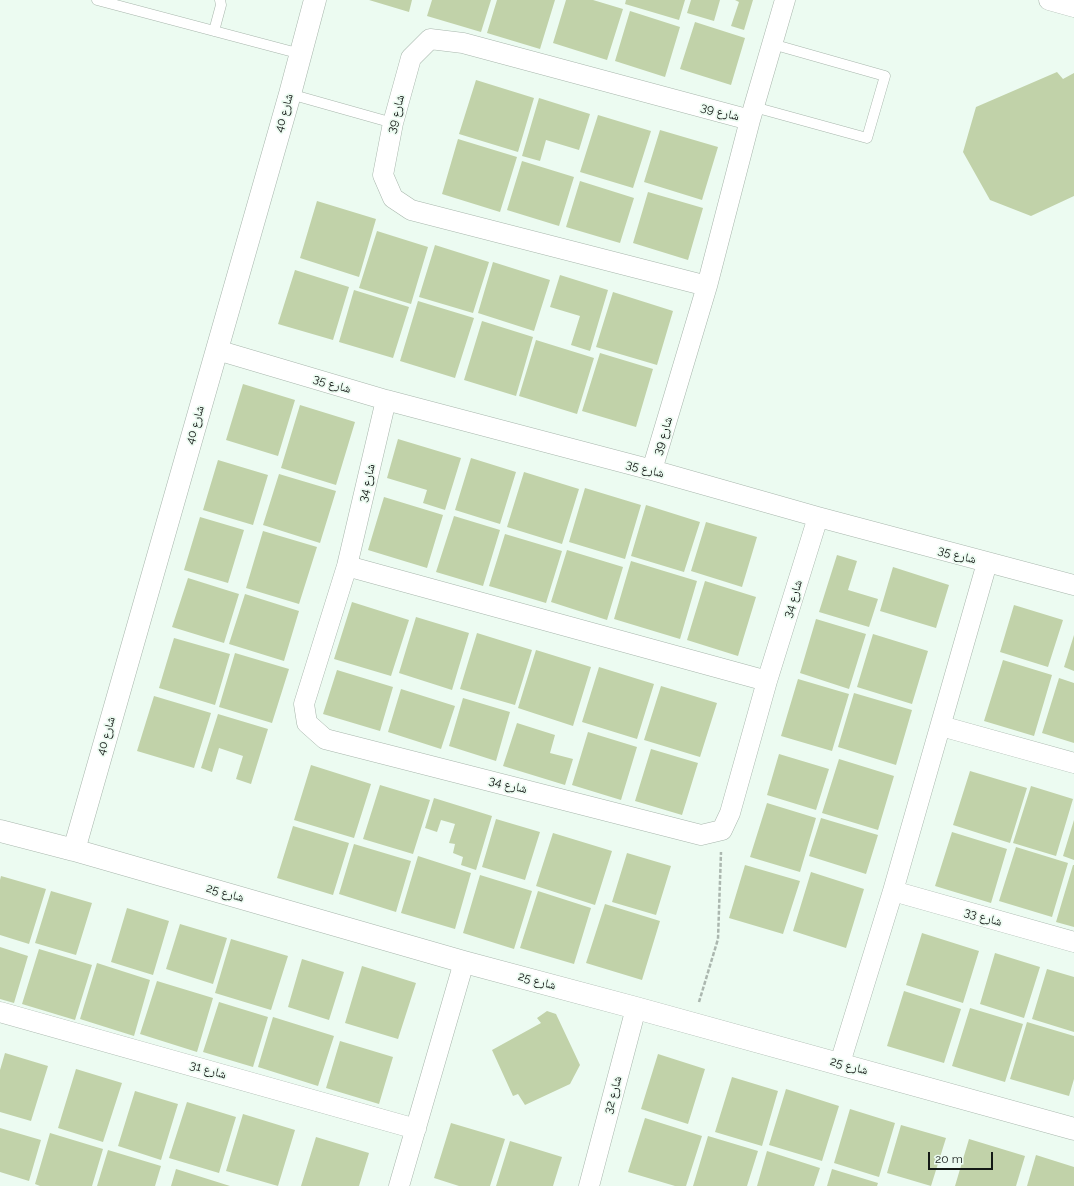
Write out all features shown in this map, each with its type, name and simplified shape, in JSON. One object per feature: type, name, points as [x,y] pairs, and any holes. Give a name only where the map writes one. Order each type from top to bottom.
[{"type":"street","name":"شارع 40","points":[[74,850],[290,94],[315,0]]},
{"type":"street","name":"شارع 39","points":[[652,470],[707,286],[752,114],[785,0]]},
{"type":"street","points":[[1049,0],[1074,7]]},
{"type":"street","name":"شارع 39","points":[[707,286],[411,210],[393,198],[383,175],[393,123],[411,58],[430,40],[463,43],[752,114]]},
{"type":"street","name":"شارع 35","points":[[217,350],[386,400],[652,470],[818,517],[1074,585]]},
{"type":"street","name":"شارع 34","points":[[386,400],[347,566],[304,704],[307,723],[325,739],[701,835],[722,830],[730,812],[767,681],[818,517]]},
{"type":"street","points":[[840,1063],[893,891],[988,563]]},
{"type":"street","points":[[347,566],[767,681]]},
{"type":"street","points":[[941,726],[1074,763]]},
{"type":"street","name":"شارع 25","points":[[0,831],[74,850],[464,962],[840,1063],[1074,1129]]},
{"type":"street","name":"شارع 33","points":[[893,891],[1074,942]]},
{"type":"street","points":[[399,1186],[464,962]]},
{"type":"street","name":"شارع 32","points":[[594,1185],[636,1008]]},
{"type":"street","name":"شارع 31","points":[[0,1012],[416,1129]]},
{"type":"lane","points":[[98,0],[301,54]]},
{"type":"lane","points":[[214,31],[221,4],[220,0]]},
{"type":"lane","points":[[752,114],[867,138],[884,76],[772,44]]},
{"type":"lane","points":[[290,94],[393,123]]},
{"type":"path","points":[[693,1023],[718,939],[722,830]]},
{"type":"building","points":[[369,0],[412,0],[409,12]]},
{"type":"building","points":[[432,0],[491,0],[481,32],[427,16]]},
{"type":"building","points":[[497,0],[555,0],[540,49],[487,33]]},
{"type":"building","points":[[566,0],[593,0],[623,9],[607,60],[553,43]]},
{"type":"building","points":[[626,0],[685,0],[679,20],[625,4]]},
{"type":"building","points":[[691,0],[720,0],[714,21],[687,13]]},
{"type":"building","points":[[735,0],[753,0],[744,30],[731,26],[739,2]]},
{"type":"building","points":[[630,11],[680,27],[665,77],[615,61]]},
{"type":"building","points":[[695,22],[745,38],[731,85],[680,69]]},
{"type":"building","points":[[1057,72],[1063,79],[1074,73],[1074,196],[1031,216],[990,200],[963,152],[976,107]]},
{"type":"building","points":[[476,80],[534,98],[518,152],[459,134]]},
{"type":"building","points":[[539,98],[590,114],[579,150],[546,140],[540,161],[522,156]]},
{"type":"building","points":[[598,115],[651,131],[633,188],[580,172]]},
{"type":"building","points":[[660,130],[718,147],[702,200],[644,182]]},
{"type":"building","points":[[458,139],[517,157],[500,212],[442,194]]},
{"type":"building","points":[[522,161],[574,177],[559,226],[507,210]]},
{"type":"building","points":[[580,181],[634,198],[620,243],[566,227]]},
{"type":"building","points":[[648,192],[703,208],[688,260],[633,243]]},
{"type":"building","points":[[317,201],[376,219],[359,277],[300,258]]},
{"type":"building","points":[[377,231],[428,247],[411,304],[359,288]]},
{"type":"building","points":[[435,245],[489,262],[473,313],[419,297]]},
{"type":"building","points":[[493,262],[550,280],[534,331],[478,313]]},
{"type":"building","points":[[295,270],[349,287],[333,340],[278,324]]},
{"type":"building","points":[[560,275],[608,290],[590,351],[571,345],[580,316],[550,307]]},
{"type":"building","points":[[354,290],[409,307],[393,358],[339,342]]},
{"type":"building","points":[[613,292],[673,311],[657,365],[596,347]]},
{"type":"building","points":[[418,301],[474,318],[455,378],[400,361]]},
{"type":"building","points":[[482,321],[533,337],[516,396],[464,380]]},
{"type":"building","points":[[536,340],[594,358],[577,414],[519,396]]},
{"type":"building","points":[[600,353],[653,369],[636,427],[582,411]]},
{"type":"building","points":[[243,384],[295,400],[278,456],[226,440]]},
{"type":"building","points":[[300,405],[355,422],[336,485],[281,468]]},
{"type":"building","points":[[398,439],[461,458],[445,510],[423,503],[427,490],[387,478]]},
{"type":"building","points":[[471,458],[516,472],[500,524],[455,510]]},
{"type":"building","points":[[218,460],[268,475],[253,525],[203,510]]},
{"type":"building","points":[[524,472],[579,489],[562,544],[507,527]]},
{"type":"building","points":[[279,474],[336,491],[320,543],[263,525]]},
{"type":"building","points":[[585,488],[641,505],[625,559],[569,542]]},
{"type":"building","points":[[384,497],[443,515],[427,568],[368,550]]},
{"type":"building","points":[[646,505],[700,522],[684,572],[631,556]]},
{"type":"building","points":[[454,516],[500,530],[483,586],[436,572]]},
{"type":"building","points":[[200,517],[244,530],[228,583],[184,570]]},
{"type":"building","points":[[706,522],[757,537],[742,587],[691,571]]},
{"type":"building","points":[[263,531],[317,547],[299,604],[246,588]]},
{"type":"building","points":[[505,534],[562,551],[546,603],[489,586]]},
{"type":"building","points":[[567,550],[623,567],[607,620],[551,602]]},
{"type":"building","points":[[837,555],[857,561],[848,590],[878,599],[869,627],[819,612]]},
{"type":"building","points":[[631,561],[697,581],[680,639],[614,619]]},
{"type":"building","points":[[893,567],[949,585],[936,628],[880,611]]},
{"type":"building","points":[[188,578],[239,594],[224,643],[172,627]]},
{"type":"building","points":[[705,581],[756,597],[738,656],[687,640]]},
{"type":"building","points":[[245,594],[299,611],[284,661],[229,644]]},
{"type":"building","points":[[352,602],[409,620],[391,676],[334,659]]},
{"type":"building","points":[[1014,605],[1063,620],[1048,667],[1000,652]]},
{"type":"building","points":[[416,617],[469,633],[452,690],[399,673]]},
{"type":"building","points":[[816,619],[866,634],[849,689],[800,673]]},
{"type":"building","points":[[477,633],[532,650],[515,705],[460,689]]},
{"type":"building","points":[[873,634],[928,651],[912,704],[857,687]]},
{"type":"building","points":[[1074,635],[1074,671],[1064,667]]},
{"type":"building","points":[[174,638],[230,654],[215,705],[159,688]]},
{"type":"building","points":[[536,650],[591,667],[573,726],[518,708]]},
{"type":"building","points":[[235,653],[289,669],[272,723],[219,707]]},
{"type":"building","points":[[1003,660],[1052,675],[1034,736],[984,721]]},
{"type":"building","points":[[599,667],[654,684],[637,739],[582,722]]},
{"type":"building","points":[[337,670],[393,687],[380,731],[323,714]]},
{"type":"building","points":[[1059,678],[1074,683],[1074,743],[1042,733]]},
{"type":"building","points":[[798,679],[849,694],[832,751],[781,736]]},
{"type":"building","points":[[661,686],[717,703],[700,757],[644,740]]},
{"type":"building","points":[[401,689],[455,706],[441,749],[388,732]]},
{"type":"building","points":[[854,693],[912,710],[896,765],[838,747]]},
{"type":"building","points":[[154,696],[211,713],[194,768],[137,751]]},
{"type":"building","points":[[463,698],[510,712],[496,761],[449,746]]},
{"type":"building","points":[[218,714],[268,729],[251,784],[236,779],[243,756],[219,748],[212,772],[201,768]]},
{"type":"building","points":[[517,723],[555,735],[550,753],[573,759],[565,785],[503,766]]},
{"type":"building","points":[[588,732],[637,747],[621,800],[572,785]]},
{"type":"building","points":[[651,749],[698,763],[682,815],[635,801]]},
{"type":"building","points":[[779,754],[829,769],[816,810],[767,795]]},
{"type":"building","points":[[839,759],[894,776],[878,830],[822,813]]},
{"type":"building","points":[[311,765],[371,784],[354,838],[294,820]]},
{"type":"building","points":[[970,771],[1027,788],[1010,843],[953,825]]},
{"type":"building","points":[[380,785],[430,800],[413,854],[363,839]]},
{"type":"building","points":[[1031,786],[1073,799],[1056,856],[1013,843]]},
{"type":"building","points":[[434,798],[492,816],[476,870],[461,865],[463,857],[453,853],[455,844],[449,843],[455,824],[441,820],[437,832],[425,828]]},
{"type":"building","points":[[767,803],[816,818],[800,872],[750,857]]},
{"type":"building","points":[[821,818],[878,835],[866,874],[809,856]]},
{"type":"building","points":[[496,819],[540,832],[525,880],[482,867]]},
{"type":"building","points":[[1074,820],[1074,860],[1063,856]]},
{"type":"building","points":[[293,826],[349,843],[333,895],[277,878]]},
{"type":"building","points":[[952,832],[1007,849],[991,903],[935,886]]},
{"type":"building","points":[[553,833],[612,851],[595,905],[536,886]]},
{"type":"building","points":[[354,844],[411,861],[396,912],[339,894]]},
{"type":"building","points":[[1016,847],[1068,863],[1052,917],[999,901]]},
{"type":"building","points":[[627,853],[671,866],[656,915],[612,902]]},
{"type":"building","points":[[418,856],[471,873],[455,929],[401,913]]},
{"type":"building","points":[[745,865],[800,881],[783,934],[729,918]]},
{"type":"building","points":[[1074,865],[1074,927],[1056,922]]},
{"type":"building","points":[[811,872],[864,889],[846,948],[793,931]]},
{"type":"building","points":[[480,875],[532,891],[514,949],[463,933]]},
{"type":"building","points":[[1,876],[46,889],[29,944],[0,935]]},
{"type":"building","points":[[51,891],[92,903],[76,955],[35,943]]},
{"type":"building","points":[[538,891],[591,908],[574,964],[520,948]]},
{"type":"building","points":[[605,904],[660,921],[642,980],[586,963]]},
{"type":"building","points":[[127,908],[169,921],[153,975],[111,962]]},
{"type":"building","points":[[180,924],[227,938],[213,984],[166,969]]},
{"type":"building","points":[[922,933],[979,951],[963,1003],[906,985]]},
{"type":"building","points":[[231,939],[288,956],[271,1010],[215,993]]},
{"type":"building","points":[[0,947],[28,956],[14,1003],[0,999]]},
{"type":"building","points":[[39,949],[92,965],[75,1020],[22,1004]]},
{"type":"building","points":[[995,953],[1040,967],[1024,1018],[980,1004]]},
{"type":"building","points":[[302,959],[344,972],[329,1020],[288,1007]]},
{"type":"building","points":[[97,963],[150,980],[134,1036],[80,1019]]},
{"type":"building","points":[[362,966],[416,983],[398,1039],[345,1023]]},
{"type":"building","points":[[1047,969],[1074,977],[1074,1032],[1032,1019]]},
{"type":"building","points":[[157,981],[213,998],[197,1052],[140,1034]]},
{"type":"building","points":[[904,991],[961,1009],[944,1063],[887,1046]]},
{"type":"building","points":[[219,1002],[268,1017],[253,1067],[203,1052]]},
{"type":"building","points":[[970,1008],[1023,1024],[1005,1082],[952,1066]]},
{"type":"building","points":[[547,1011],[556,1014],[580,1065],[570,1084],[525,1105],[518,1094],[513,1096],[492,1050],[541,1023],[537,1018]]},
{"type":"building","points":[[273,1017],[334,1036],[318,1086],[258,1067]]},
{"type":"building","points":[[1027,1022],[1074,1036],[1074,1079],[1069,1096],[1010,1079]]},
{"type":"building","points":[[340,1041],[393,1057],[379,1104],[326,1088]]},
{"type":"building","points":[[5,1053],[48,1066],[31,1121],[0,1112],[0,1070]]},
{"type":"building","points":[[658,1054],[705,1069],[688,1124],[641,1109]]},
{"type":"building","points":[[76,1069],[122,1083],[103,1142],[58,1128]]},
{"type":"building","points":[[732,1077],[778,1091],[762,1146],[715,1132]]},
{"type":"building","points":[[786,1089],[839,1106],[822,1161],[769,1145]]},
{"type":"building","points":[[135,1091],[178,1104],[161,1160],[118,1146]]},
{"type":"building","points":[[187,1102],[236,1117],[219,1173],[169,1158]]},
{"type":"building","points":[[850,1109],[895,1123],[879,1177],[834,1163]]},
{"type":"building","points":[[243,1114],[295,1130],[278,1186],[226,1171]]},
{"type":"building","points":[[645,1118],[702,1136],[686,1186],[675,1186],[628,1172]]},
{"type":"building","points":[[451,1123],[505,1139],[490,1186],[459,1186],[434,1178]]},
{"type":"building","points":[[901,1125],[946,1138],[931,1186],[887,1173]]},
{"type":"building","points":[[0,1128],[41,1140],[29,1181],[0,1172]]},
{"type":"building","points":[[50,1133],[103,1149],[92,1186],[40,1186],[35,1184]]},
{"type":"building","points":[[708,1136],[758,1151],[747,1186],[693,1186]]},
{"type":"building","points":[[316,1137],[369,1153],[359,1186],[301,1186]]},
{"type":"building","points":[[969,1139],[1025,1156],[1016,1186],[955,1186]]},
{"type":"building","points":[[510,1141],[562,1157],[553,1186],[496,1186]]},
{"type":"building","points":[[108,1150],[161,1166],[155,1186],[97,1186]]},
{"type":"building","points":[[767,1151],[820,1168],[814,1186],[757,1186]]},
{"type":"building","points":[[1036,1155],[1074,1167],[1074,1186],[1027,1186]]},
{"type":"building","points":[[176,1169],[230,1186],[171,1186]]},
{"type":"building","points":[[832,1169],[878,1183],[877,1186],[827,1186]]}]
